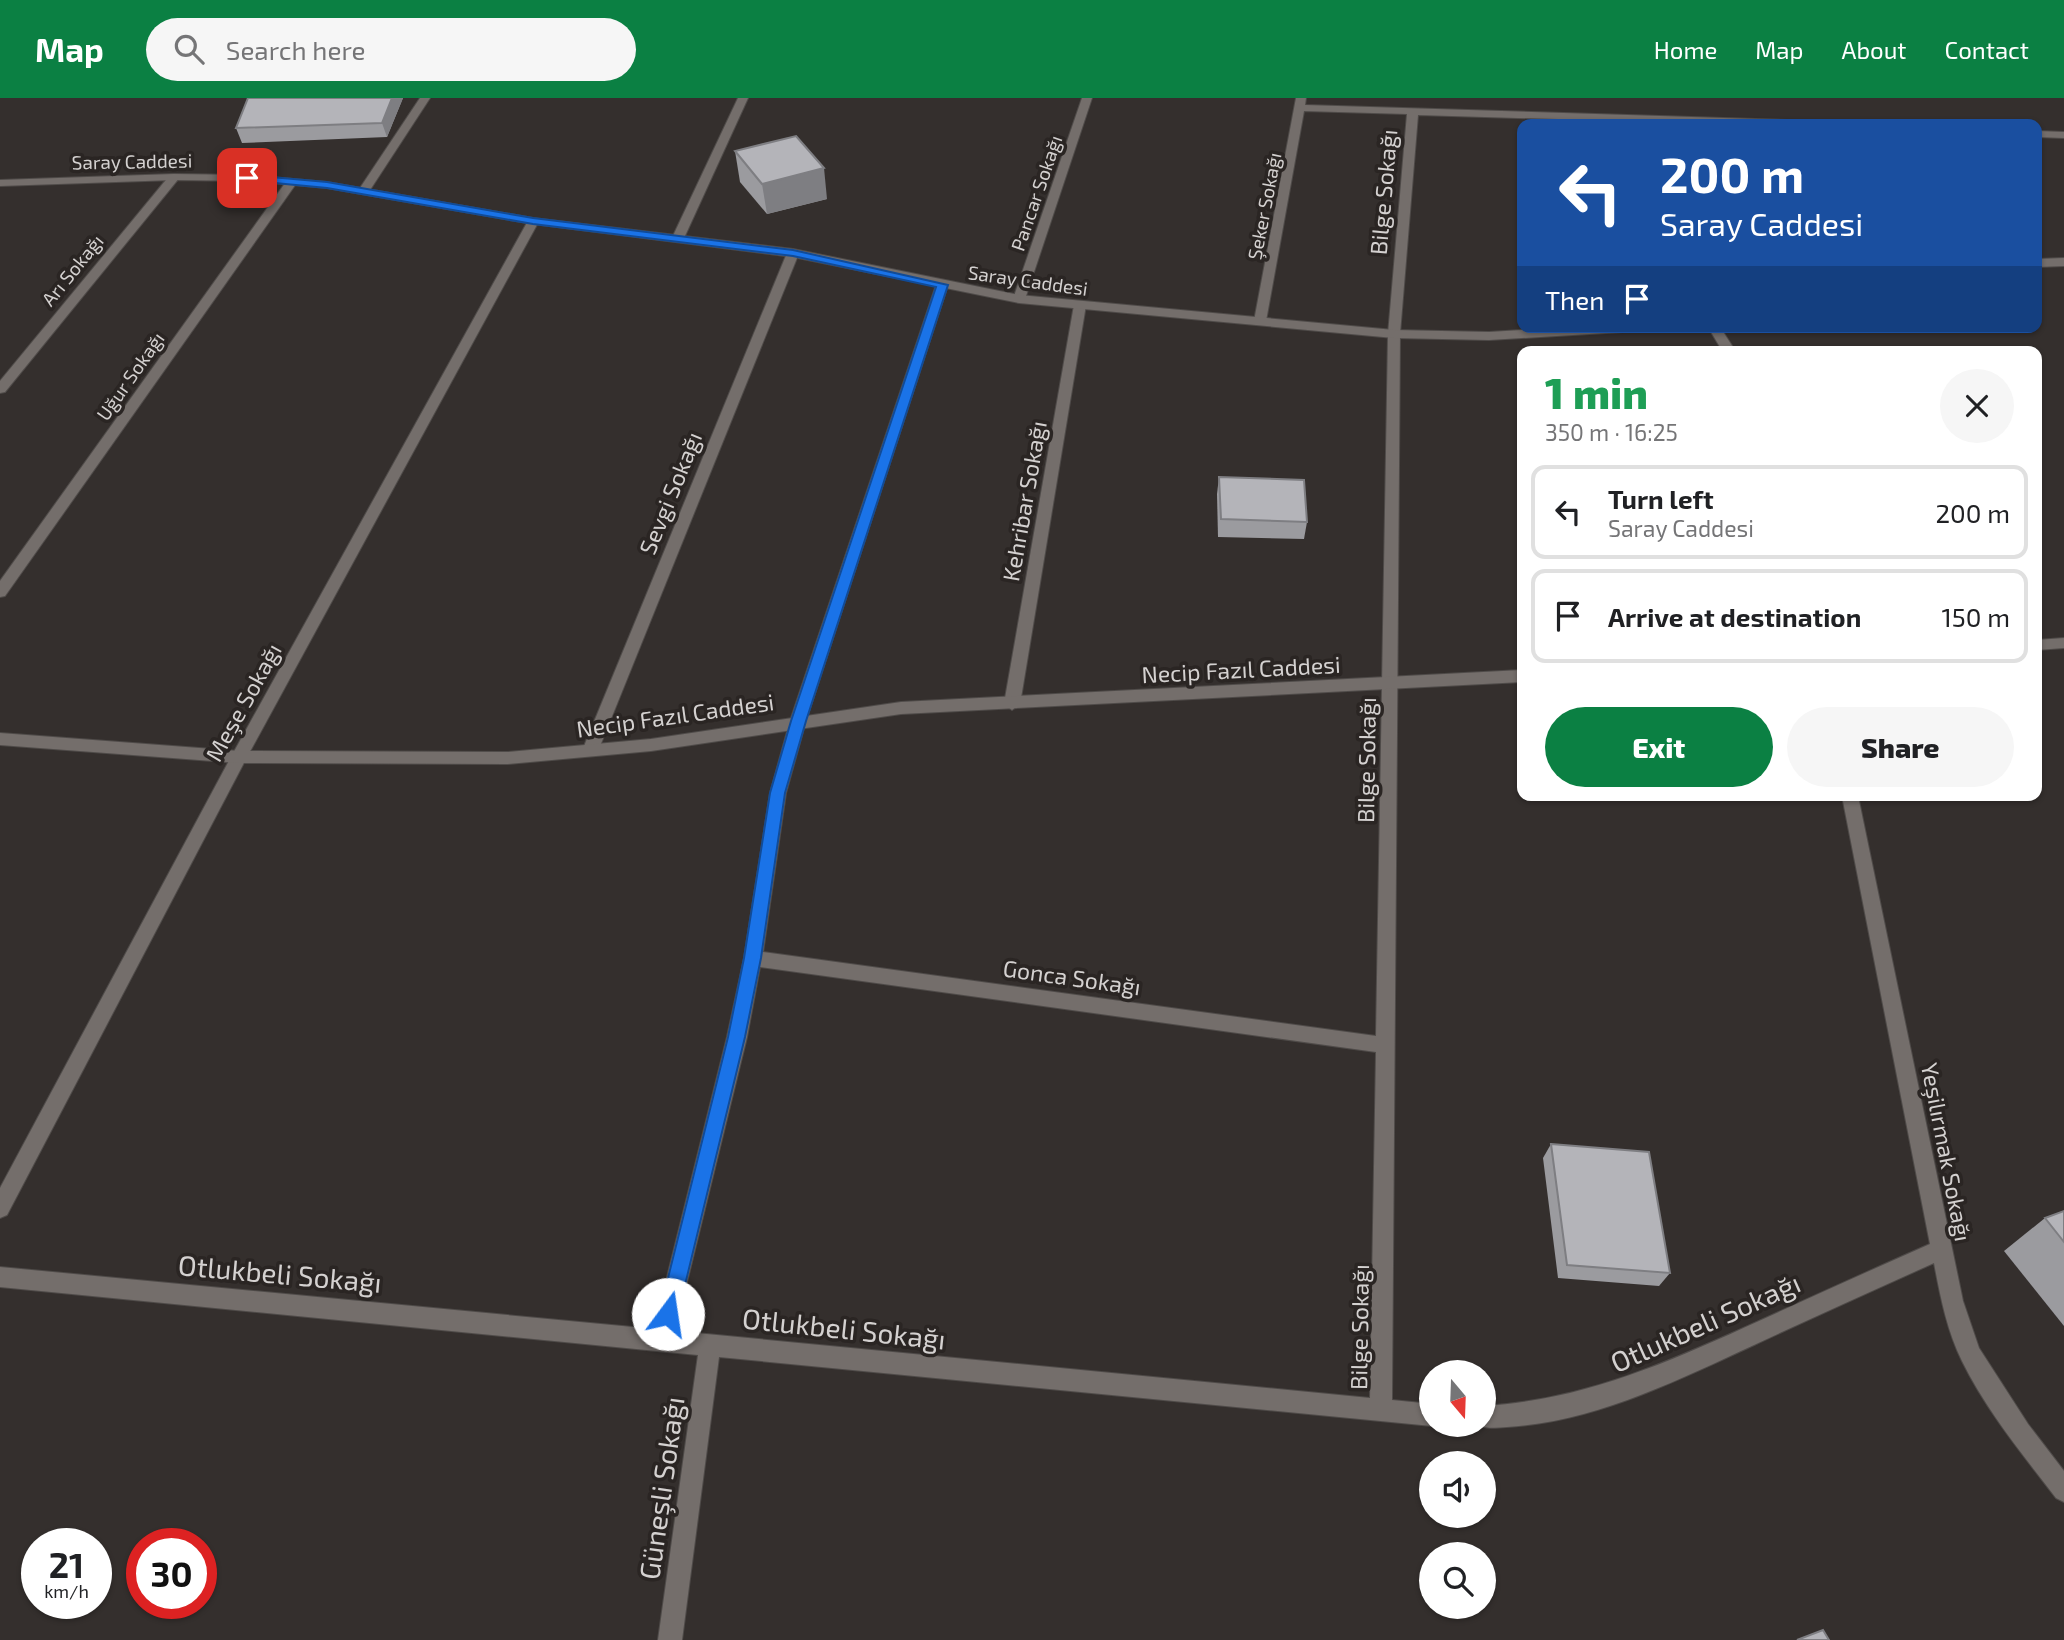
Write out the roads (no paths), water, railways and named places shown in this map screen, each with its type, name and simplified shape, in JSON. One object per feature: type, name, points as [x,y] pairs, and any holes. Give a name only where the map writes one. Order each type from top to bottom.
[{"type":"street","points":[[364,191],[425,98]]},
{"type":"street","points":[[678,238],[743,98]]},
{"type":"street","name":"Pancar Sokağı","points":[[1018,299],[1087,98]]},
{"type":"street","points":[[1301,103],[1413,112],[1652,119]]},
{"type":"street","name":"Şeker Sokağı","points":[[1260,321],[1301,103]]},
{"type":"street","name":"Bilge Sokağı","points":[[1381,1410],[1394,334],[1413,112]]},
{"type":"street","points":[[2042,134],[2064,135]]},
{"type":"street","name":"Saray Caddesi","points":[[0,183],[174,177],[292,181],[533,221],[793,253],[1018,299],[1394,334],[1489,336],[1539,333]]},
{"type":"street","name":"Arı Sokağı","points":[[0,389],[174,177]]},
{"type":"street","name":"Uğur Sokağı","points":[[0,592],[292,181]]},
{"type":"street","name":"Meşe Sokağı","points":[[0,1208],[239,757],[533,221]]},
{"type":"street","name":"Sevgi Sokağı","points":[[590,751],[793,253]]},
{"type":"street","points":[[2042,263],[2064,262]]},
{"type":"street","points":[[662,1340],[753,958],[778,793],[798,721],[942,285]]},
{"type":"street","name":"Kehribar Sokağı","points":[[1012,704],[1080,305]]},
{"type":"street","points":[[2042,645],[2064,643]]},
{"type":"street","name":"Necip Fazıl Caddesi","points":[[0,739],[239,757],[508,758],[590,751],[901,708],[1517,676]]},
{"type":"street","name":"Yeşilırmak Sokağı","points":[[1851,801],[1952,1301],[1970,1354],[2020,1432],[2064,1490]]},
{"type":"street","name":"Gonca Sokağı","points":[[753,958],[1385,1045]]},
{"type":"street","name":"Otlukbeli Sokağı","points":[[1496,1417],[1530,1415],[1574,1406],[1637,1388],[1941,1249]]},
{"type":"street","name":"Otlukbeli Sokağı","points":[[0,1276],[1419,1414]]},
{"type":"street","name":"Güneşli Sokağı","points":[[670,1640],[710,1345]]}]
